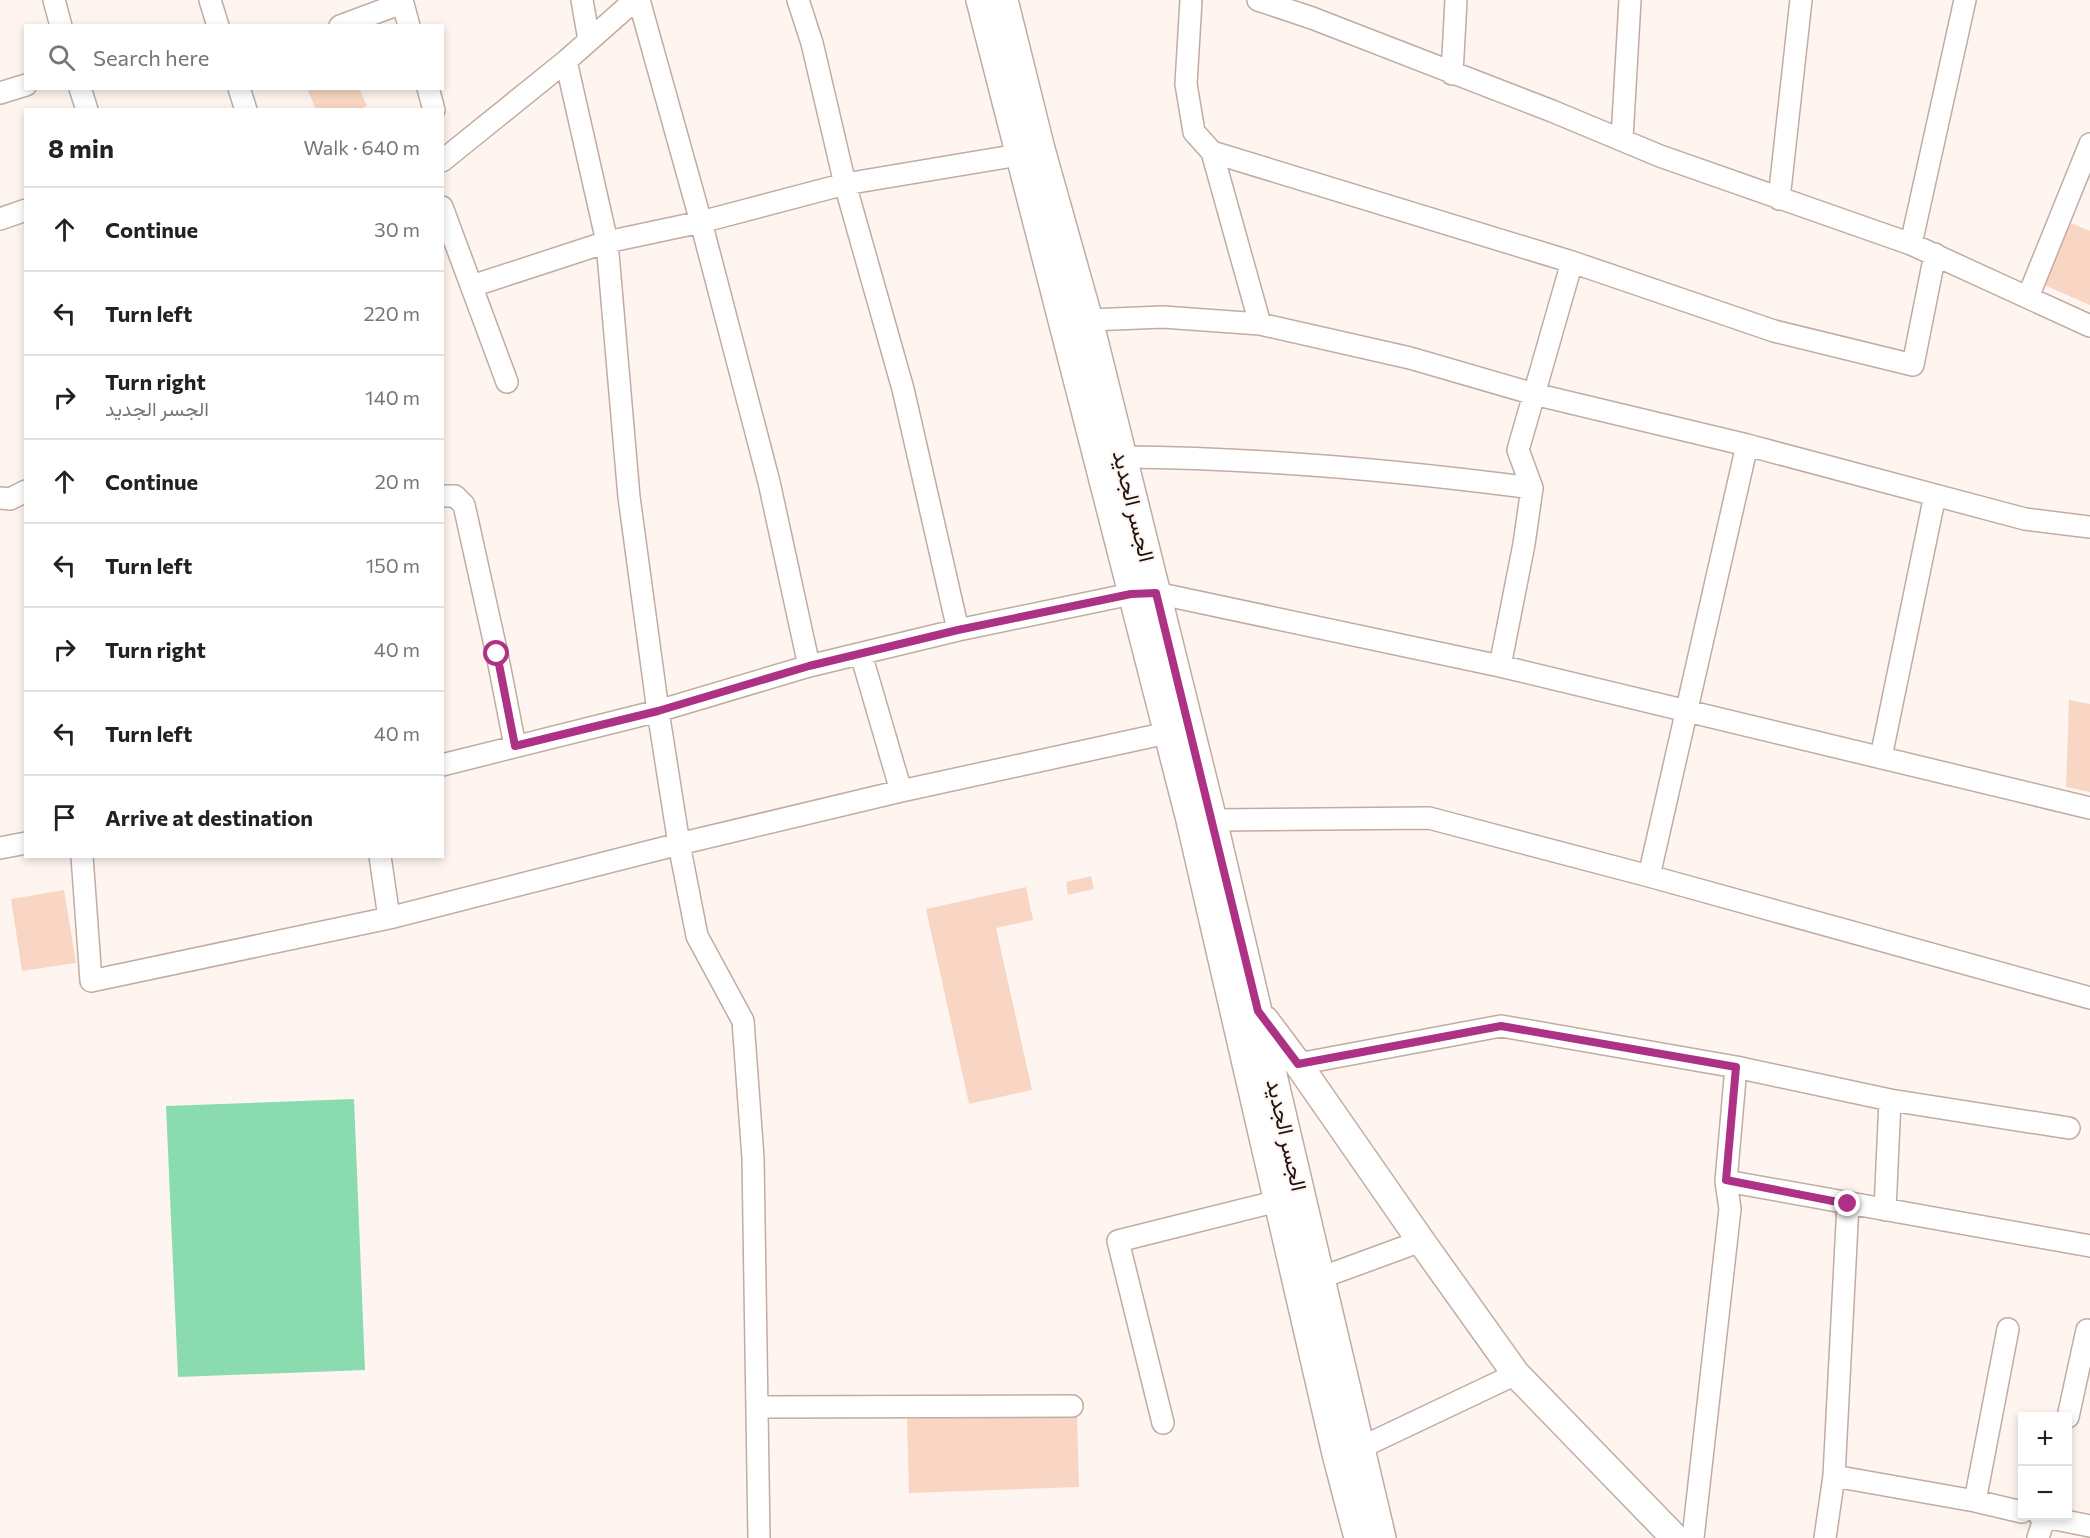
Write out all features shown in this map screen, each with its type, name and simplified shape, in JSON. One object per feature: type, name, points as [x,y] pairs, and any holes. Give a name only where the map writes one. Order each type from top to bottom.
[{"type":"main road","name":"الجسر الجديد","points":[[980,0],[1018,155],[1143,594],[1213,820],[1382,1538]]},
{"type":"main road","name":"الجسر الجديد","points":[[1004,0],[1041,150],[1089,320],[1122,457],[1167,733],[1189,816],[1358,1538]]},
{"type":"main road","points":[[1258,1011],[1298,1064],[1516,1374],[1675,1538]]},
{"type":"street","points":[[54,0],[60,24]]},
{"type":"street","points":[[210,0],[217,24]]},
{"type":"street","points":[[582,0],[589,40]]},
{"type":"street","points":[[444,153],[566,61],[635,0]]},
{"type":"street","points":[[639,0],[701,222],[769,482],[809,666]]},
{"type":"street","points":[[798,0],[812,43],[845,184],[903,389],[958,630]]},
{"type":"street","points":[[1191,0],[1186,84],[1194,132],[1212,152],[1260,324]]},
{"type":"street","points":[[1258,0],[1312,9],[1452,74],[1622,139],[1660,156],[1911,244],[2090,326]]},
{"type":"street","points":[[1452,74],[1456,0]]},
{"type":"street","points":[[1622,139],[1630,0]]},
{"type":"street","points":[[1779,199],[1801,0]]},
{"type":"street","points":[[1911,244],[1965,0]]},
{"type":"street","points":[[345,24],[402,1],[408,24]]},
{"type":"street","points":[[566,61],[607,242],[629,497],[658,711],[679,844],[697,936],[742,1021],[753,1158],[759,1538]]},
{"type":"street","points":[[0,93],[24,86]]},
{"type":"street","points":[[81,90],[86,108]]},
{"type":"street","points":[[240,90],[245,108]]},
{"type":"street","points":[[429,90],[433,108]]},
{"type":"street","points":[[2028,297],[2090,144]]},
{"type":"street","points":[[1212,152],[1572,262],[1774,331],[1913,365],[1935,254]]},
{"type":"street","points":[[472,286],[607,242],[701,222],[845,184],[1018,155]]},
{"type":"street","points":[[0,219],[24,211]]},
{"type":"street","points":[[444,212],[507,382]]},
{"type":"street","points":[[1500,666],[1524,544],[1532,488],[1518,450],[1572,262]]},
{"type":"street","points":[[1089,320],[1163,317],[1260,324],[1410,358],[1534,394],[1747,445],[2025,519],[2090,526]]},
{"type":"street","points":[[1649,876],[1747,445]]},
{"type":"street","points":[[1122,457],[1203,458],[1454,478],[1532,488]]},
{"type":"street","points":[[0,498],[10,499],[24,492]]},
{"type":"street","points":[[1881,757],[1935,495]]},
{"type":"street","points":[[444,496],[455,496],[464,504],[515,746]]},
{"type":"street","points":[[444,764],[658,711],[809,666],[958,630],[1143,594],[1500,666],[2090,808]]},
{"type":"street","points":[[861,654],[901,791]]},
{"type":"street","points":[[82,858],[91,981],[389,918],[679,844],[901,791],[1167,733]]},
{"type":"street","points":[[1213,820],[1429,818],[1649,876],[2090,998]]},
{"type":"street","points":[[0,848],[24,843]]},
{"type":"street","points":[[380,858],[389,918]]},
{"type":"street","points":[[1298,1064],[1501,1026],[1736,1067],[1890,1100],[2069,1128]]},
{"type":"street","points":[[1693,1538],[1730,1209],[1726,1180],[1736,1067]]},
{"type":"street","points":[[1885,1210],[1890,1100]]},
{"type":"street","points":[[1726,1180],[1848,1204],[2090,1246]]},
{"type":"street","points":[[1163,1423],[1118,1241],[1278,1201]]},
{"type":"street","points":[[1825,1538],[1834,1476],[1848,1204]]},
{"type":"street","points":[[1320,1278],[1421,1241]]},
{"type":"street","points":[[1975,1501],[2008,1329]]},
{"type":"street","points":[[2068,1412],[2087,1330]]},
{"type":"street","points":[[1360,1448],[1516,1374]]},
{"type":"street","points":[[758,1407],[1072,1406]]},
{"type":"street","points":[[1834,1476],[1975,1501],[2018,1511]]},
{"type":"street","points":[[2038,1538],[2042,1520]]},
{"type":"street","points":[[2062,1520],[2090,1526]]},
{"type":"green space","points":[[354,1099],[365,1370],[178,1377],[166,1106]]},
{"type":"building","points":[[308,90],[360,90],[367,106],[362,108],[315,108]]},
{"type":"building","points":[[2071,223],[2090,231],[2090,305],[2044,285]]},
{"type":"building","points":[[2069,700],[2090,704],[2090,792],[2066,787]]},
{"type":"building","points":[[1091,876],[1094,889],[1068,895],[1066,882]]},
{"type":"building","points":[[1026,887],[1033,920],[996,928],[1032,1090],[969,1104],[926,909]]},
{"type":"building","points":[[64,890],[76,963],[22,971],[11,899]]},
{"type":"building","points":[[1077,1413],[1079,1487],[909,1493],[907,1419]]},
{"type":"route","points":[[497,654],[515,746],[658,711],[809,666],[958,630],[1131,594],[1156,593],[1258,1011],[1298,1064],[1501,1026],[1736,1067],[1726,1180],[1848,1204]]}]
